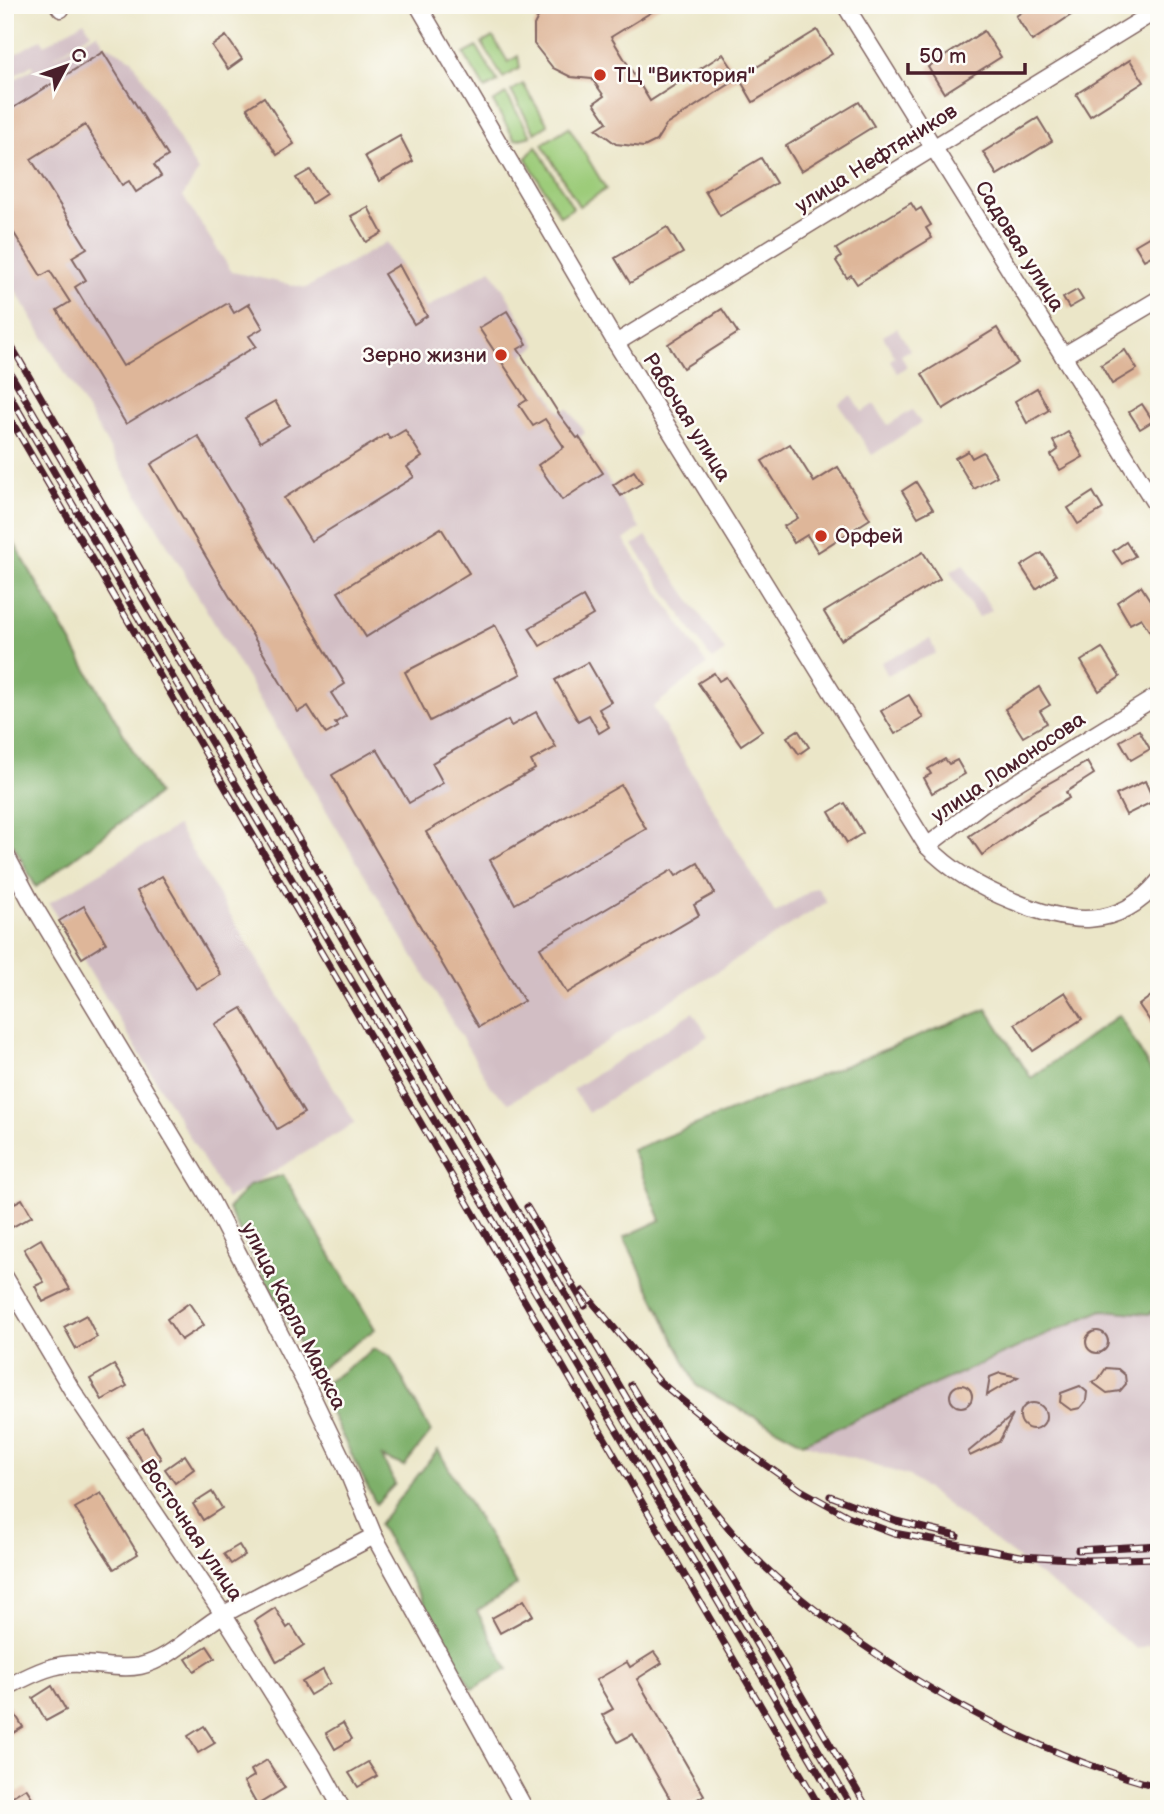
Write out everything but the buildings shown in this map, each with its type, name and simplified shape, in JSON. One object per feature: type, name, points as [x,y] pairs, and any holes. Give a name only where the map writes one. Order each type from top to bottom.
[{"type":"street","name":"Рабочая улица","points":[[418,5],[616,342],[927,846]]},
{"type":"street","name":"Садовая улица","points":[[845,5],[1159,510]]},
{"type":"street","name":"улица Нефтяников","points":[[616,342],[1159,9]]},
{"type":"street","points":[[1063,356],[1159,299]]},
{"type":"street","name":"улица Ломоносова","points":[[1159,695],[982,804],[927,846],[945,864],[984,889],[1040,913],[1067,919],[1090,920],[1128,909],[1148,894],[1159,881]]},
{"type":"street","name":"улица Карла Маркса","points":[[5,853],[29,898],[209,1197],[310,1392],[344,1463],[374,1536],[525,1809]]},
{"type":"street","name":"Восточная улица","points":[[5,1277],[72,1390],[223,1614],[322,1772],[342,1809]]},
{"type":"street","points":[[5,1688],[48,1668],[64,1664],[139,1666],[173,1651],[223,1614],[374,1536]]},
{"type":"shaded area","points":[[84,21],[91,33],[49,60],[97,33],[104,44],[132,59],[198,172],[183,196],[232,272],[306,288],[387,242],[426,308],[491,269],[537,346],[523,355],[560,412],[568,408],[585,433],[580,437],[640,528],[624,540],[707,665],[653,707],[775,913],[817,887],[827,902],[509,1103],[492,1088],[5,273],[5,85],[34,68],[32,65],[5,81],[5,60],[41,39],[45,45]]},
{"type":"shaded area","points":[[897,328],[910,350],[901,355],[907,367],[897,373],[890,360],[895,357],[883,336]]},
{"type":"shaded area","points":[[852,396],[862,412],[874,404],[888,425],[912,410],[921,423],[872,455],[839,404]]},
{"type":"shaded area","points":[[646,536],[725,651],[712,660],[633,545]]},
{"type":"shaded area","points":[[963,564],[992,610],[978,618],[950,572]]},
{"type":"shaded area","points":[[930,639],[936,653],[887,675],[881,662]]},
{"type":"shaded area","points":[[177,826],[355,1123],[227,1199],[49,903]]},
{"type":"shaded area","points":[[693,1012],[708,1036],[588,1113],[573,1089]]},
{"type":"shaded area","points":[[1159,1286],[1159,1641],[1137,1649],[909,1476],[803,1443]]},
{"type":"green space","points":[[493,37],[508,62],[518,56],[520,68],[503,78],[482,43]]},
{"type":"green space","points":[[477,47],[498,82],[485,89],[464,54]]},
{"type":"green space","points":[[523,84],[548,125],[535,133],[511,91]]},
{"type":"green space","points":[[506,94],[531,136],[515,140],[493,102]]},
{"type":"green space","points":[[569,127],[606,189],[579,206],[542,144]]},
{"type":"green space","points":[[536,146],[573,208],[560,216],[526,158]]},
{"type":"green space","points":[[5,527],[158,794],[36,887],[5,829]]},
{"type":"green space","points":[[987,1009],[1031,1078],[1119,1015],[1159,1085],[1159,1306],[1149,1314],[1102,1310],[803,1443],[697,1386],[624,1237],[661,1220],[632,1150]]},
{"type":"green space","points":[[283,1175],[375,1329],[314,1373],[228,1209],[249,1185]]},
{"type":"green space","points":[[374,1349],[390,1356],[431,1432],[404,1466],[382,1457],[395,1484],[376,1504],[321,1393],[325,1384]]},
{"type":"green space","points":[[438,1450],[517,1585],[477,1611],[508,1669],[472,1689],[379,1524]]},
{"type":"railway","points":[[5,335],[868,1809]]},
{"type":"railway","points":[[5,364],[853,1809]]},
{"type":"railway","points":[[5,387],[168,669],[840,1809]]},
{"type":"railway","points":[[5,410],[821,1809]]},
{"type":"railway","points":[[527,1207],[585,1306]]},
{"type":"railway","points":[[583,1291],[659,1381],[725,1436],[801,1490],[848,1516],[894,1533],[1021,1556],[1087,1560],[1159,1558]]},
{"type":"railway","points":[[631,1385],[715,1512],[748,1550],[818,1612],[897,1668],[1005,1729],[1080,1761],[1159,1787]]},
{"type":"railway","points":[[830,1496],[896,1521],[957,1536]]},
{"type":"railway","points":[[1078,1550],[1159,1545]]},
{"type":"place","name":"ТЦ \"Виктория\"","points":[[600,75]]},
{"type":"place","name":"Зерно жизни","points":[[501,355]]},
{"type":"place","name":"Орфей","points":[[821,536]]}]
